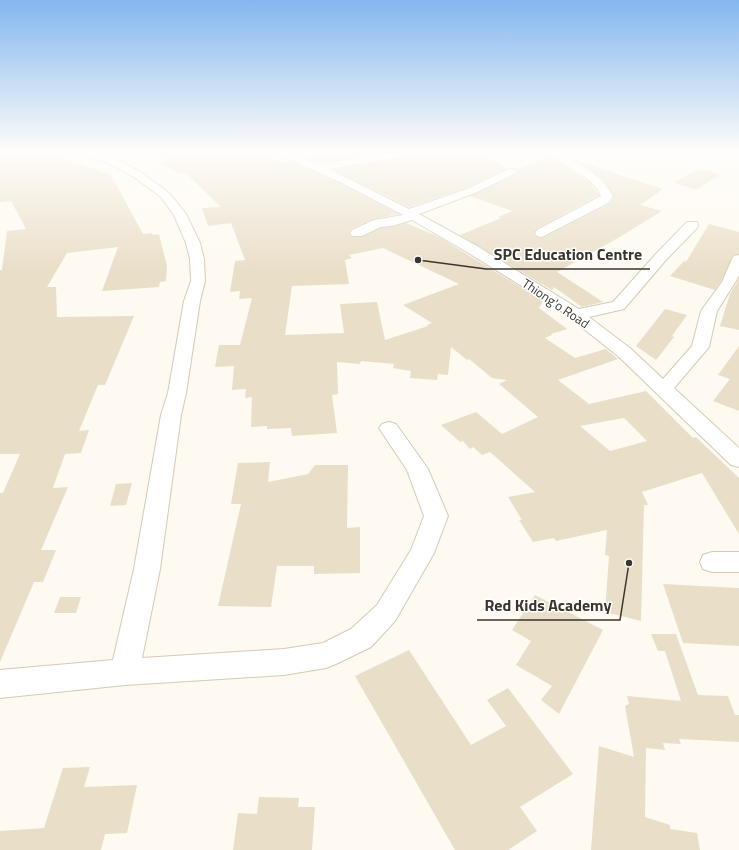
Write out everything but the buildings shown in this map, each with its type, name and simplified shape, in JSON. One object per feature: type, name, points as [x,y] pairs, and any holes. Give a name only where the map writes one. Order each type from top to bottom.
[{"type":"street","points":[[125,672],[147,569],[171,415],[177,393],[192,301],[198,281],[193,243],[180,214],[166,195],[161,192]]},
{"type":"street","name":"Thiong'o Road","points":[[367,192],[412,215],[521,279],[575,315],[624,352],[739,460]]},
{"type":"street","points":[[357,233],[379,223],[397,221],[472,192]]},
{"type":"street","points":[[542,232],[604,200],[607,196],[606,192]]},
{"type":"street","points":[[575,315],[618,306],[660,258],[692,225]]},
{"type":"street","points":[[663,388],[672,381],[700,348],[709,311],[729,282],[739,259]]},
{"type":"street","points":[[0,684],[125,672],[284,662],[326,655],[361,638],[386,613],[422,553],[436,516],[418,469],[389,428]]},
{"type":"street","points":[[712,562],[739,562]]},
{"type":"place","name":"SPC Education Centre","points":[[418,260]]},
{"type":"place","name":"Red Kids Academy","points":[[629,563]]}]
